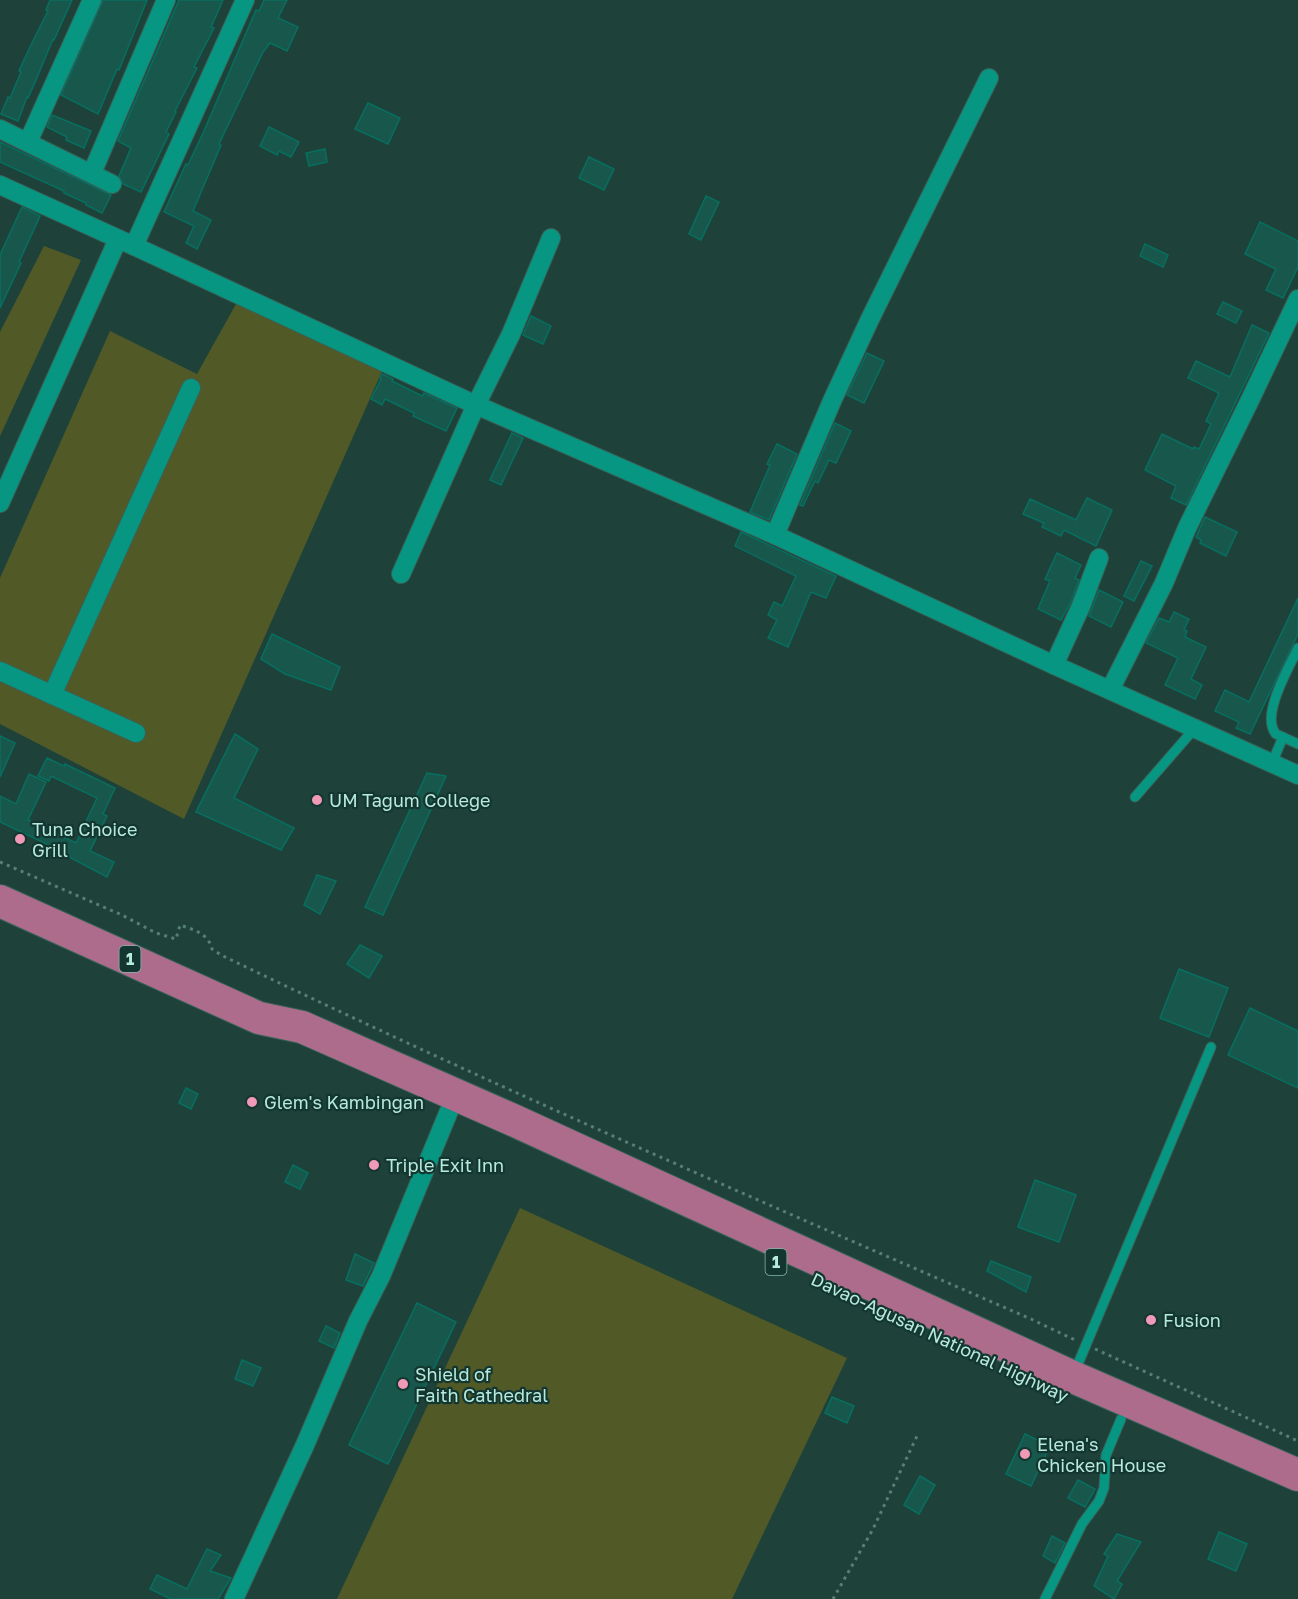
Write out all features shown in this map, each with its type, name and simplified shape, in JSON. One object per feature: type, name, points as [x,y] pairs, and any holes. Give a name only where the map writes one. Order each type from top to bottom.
[{"type":"highway","name":"Davao-Agusan National Highway","points":[[0,901],[259,1018],[302,1027],[509,1128],[680,1219],[1125,1410],[1298,1475]]},
{"type":"highway","name":"Davao-Agusan National Highway","points":[[259,1018],[296,1046],[449,1111],[509,1128],[1073,1377],[1125,1410],[1298,1497]]},
{"type":"street","points":[[28,142],[92,0]]},
{"type":"street","points":[[92,173],[166,0]]},
{"type":"street","points":[[0,503],[246,0]]},
{"type":"street","points":[[775,535],[832,400],[989,78]]},
{"type":"street","points":[[0,129],[112,183]]},
{"type":"street","points":[[0,186],[476,405],[775,535],[1298,775]]},
{"type":"street","points":[[401,574],[476,405],[511,334],[551,238]]},
{"type":"street","points":[[1110,690],[1164,583],[1187,528],[1298,299]]},
{"type":"street","points":[[52,695],[190,388]]},
{"type":"street","points":[[1054,665],[1081,606],[1099,558]]},
{"type":"street","points":[[0,671],[136,733]]},
{"type":"street","points":[[234,1599],[305,1445],[358,1321],[381,1276],[449,1111]]},
{"type":"lane","points":[[1298,648],[1271,714],[1274,732],[1298,744]]},
{"type":"lane","points":[[1135,797],[1195,728]]},
{"type":"lane","points":[[1272,763],[1283,737]]},
{"type":"lane","points":[[1073,1377],[1211,1047]]},
{"type":"lane","points":[[1045,1599],[1082,1524],[1099,1501],[1104,1488],[1106,1455],[1125,1410]]},
{"type":"path","points":[[0,862],[122,915],[156,933],[176,939],[180,925],[201,933],[210,942],[212,949],[221,955],[319,1002],[685,1169],[1031,1319],[1298,1441]]},
{"type":"path","points":[[833,1599],[873,1529],[918,1434]]},
{"type":"green space","points":[[44,246],[81,260],[0,436],[0,332]]},
{"type":"green space","points":[[236,304],[383,369],[184,819],[0,724],[0,578],[110,331],[197,374]]},
{"type":"green space","points":[[520,1208],[847,1358],[732,1599],[337,1599]]},
{"type":"building","points":[[50,0],[72,0],[18,121],[1,114],[48,11],[46,10]]},
{"type":"building","points":[[103,0],[147,0],[119,70],[117,69],[98,114],[61,95]]},
{"type":"building","points":[[179,0],[223,0],[211,27],[214,28],[194,67],[197,68],[166,132],[169,134],[141,192],[123,184],[119,176],[131,148],[118,141]]},
{"type":"building","points":[[264,0],[287,0],[278,18],[298,27],[287,51],[270,43],[263,52],[219,144],[221,145],[193,211],[211,220],[197,249],[186,243],[194,226],[164,212],[204,131],[256,10],[259,11]]},
{"type":"building","points":[[368,103],[400,118],[388,144],[355,129]]},
{"type":"building","points":[[52,115],[91,131],[84,148],[66,140],[67,137],[47,127]]},
{"type":"building","points":[[269,127],[299,142],[291,157],[279,151],[277,155],[260,146]]},
{"type":"building","points":[[0,142],[111,195],[102,213],[64,191],[0,162]]},
{"type":"building","points":[[325,149],[327,162],[309,166],[306,153]]},
{"type":"building","points":[[589,157],[614,169],[604,190],[579,178]]},
{"type":"building","points":[[706,196],[719,202],[701,240],[689,234]]},
{"type":"building","points":[[22,207],[40,216],[0,308],[0,255]]},
{"type":"building","points":[[1260,222],[1298,241],[1298,267],[1283,298],[1266,290],[1276,269],[1245,254]]},
{"type":"building","points":[[1145,244],[1168,255],[1163,267],[1140,256]]},
{"type":"building","points":[[1223,302],[1242,311],[1236,323],[1217,314]]},
{"type":"building","points":[[531,316],[551,326],[543,344],[523,335]]},
{"type":"building","points":[[1252,325],[1269,333],[1186,505],[1171,498],[1176,486],[1145,470],[1162,434],[1193,449],[1194,447],[1199,449],[1211,424],[1206,421],[1219,393],[1188,378],[1196,361],[1230,377]]},
{"type":"building","points":[[867,353],[884,361],[864,403],[847,395]]},
{"type":"building","points":[[382,374],[422,396],[424,393],[457,408],[446,431],[413,416],[414,413],[385,399],[382,405],[371,399]]},
{"type":"building","points":[[835,423],[851,431],[836,463],[829,460],[818,483],[815,481],[803,506],[800,505]]},
{"type":"building","points":[[512,433],[523,438],[501,485],[490,480]]},
{"type":"building","points":[[777,444],[797,454],[769,520],[750,512],[770,465],[767,464]]},
{"type":"building","points":[[1087,498],[1112,510],[1096,546],[1064,530],[1061,536],[1042,527],[1044,523],[1023,514],[1030,499],[1076,520]]},
{"type":"building","points":[[1205,517],[1237,532],[1226,556],[1200,543],[1201,540],[1196,537]]},
{"type":"building","points":[[741,532],[836,576],[826,598],[811,592],[788,647],[768,638],[777,620],[768,615],[774,602],[782,606],[796,576],[735,546]]},
{"type":"building","points":[[1057,553],[1081,565],[1075,578],[1079,580],[1071,602],[1061,620],[1038,609],[1050,581],[1045,579]]},
{"type":"building","points":[[1141,561],[1152,566],[1134,601],[1124,596]]},
{"type":"building","points":[[1099,590],[1123,602],[1111,627],[1089,616]]},
{"type":"building","points":[[1298,598],[1298,634],[1250,734],[1236,728],[1239,722],[1215,711],[1225,690],[1249,702]]},
{"type":"building","points":[[1174,612],[1189,619],[1184,630],[1187,631],[1185,637],[1206,647],[1191,679],[1202,685],[1195,699],[1165,685],[1178,658],[1146,643],[1159,618],[1169,622]]},
{"type":"building","points":[[272,634],[340,667],[331,690],[285,674],[261,659]]},
{"type":"building","points":[[235,734],[258,749],[234,798],[294,828],[281,850],[196,812]]},
{"type":"building","points":[[0,736],[15,743],[0,777]]},
{"type":"building","points":[[47,758],[115,788],[103,814],[107,816],[90,851],[114,862],[107,877],[69,857],[70,855],[0,822],[0,796],[16,804],[29,774],[46,782],[28,820],[76,843],[97,798],[51,776],[49,781],[38,776]]},
{"type":"building","points":[[427,773],[446,776],[383,915],[365,907]]},
{"type":"building","points":[[317,875],[336,881],[320,914],[304,905]]},
{"type":"building","points":[[360,945],[382,956],[369,978],[347,964]]},
{"type":"building","points":[[1179,969],[1228,988],[1209,1037],[1160,1018]]},
{"type":"building","points":[[1250,1008],[1298,1031],[1298,1088],[1228,1055]]},
{"type":"building","points":[[186,1088],[198,1094],[191,1109],[179,1103]]},
{"type":"building","points":[[293,1165],[308,1173],[300,1189],[285,1182]]},
{"type":"building","points":[[1035,1180],[1076,1195],[1059,1242],[1018,1227]]},
{"type":"building","points":[[355,1254],[374,1263],[363,1286],[346,1280]]},
{"type":"building","points":[[991,1261],[1031,1277],[1026,1292],[987,1271]]},
{"type":"building","name":"Shield of Faith Cathedral","points":[[417,1303],[456,1322],[388,1464],[349,1445]]},
{"type":"building","points":[[326,1326],[340,1333],[334,1348],[319,1341]]},
{"type":"building","points":[[242,1360],[261,1368],[253,1386],[235,1379]]},
{"type":"building","points":[[832,1397],[854,1406],[847,1423],[825,1413]]},
{"type":"building","points":[[1025,1434],[1050,1446],[1031,1486],[1006,1474]]},
{"type":"building","points":[[920,1476],[935,1485],[919,1514],[904,1505]]},
{"type":"building","points":[[1078,1480],[1095,1489],[1085,1507],[1068,1498]]},
{"type":"building","points":[[1219,1532],[1247,1544],[1236,1571],[1208,1559]]},
{"type":"building","points":[[1117,1534],[1141,1542],[1117,1581],[1122,1584],[1114,1599],[1094,1586],[1108,1556],[1104,1554]]},
{"type":"building","points":[[1052,1536],[1065,1543],[1055,1563],[1043,1556]]},
{"type":"building","points":[[207,1549],[221,1555],[210,1571],[231,1578],[218,1599],[171,1599],[150,1589],[157,1575],[187,1589]]},
{"type":"place","name":"UM Tagum College","points":[[317,800]]},
{"type":"place","name":"Tuna Choice Grill","points":[[20,839]]},
{"type":"place","name":"Glem's Kambingan","points":[[252,1102]]},
{"type":"place","name":"Triple Exit Inn","points":[[374,1165]]},
{"type":"place","name":"Fusion","points":[[1151,1320]]},
{"type":"place","name":"Shield of Faith Cathedral","points":[[403,1384]]},
{"type":"place","name":"Elena's Chicken House","points":[[1025,1454]]}]
